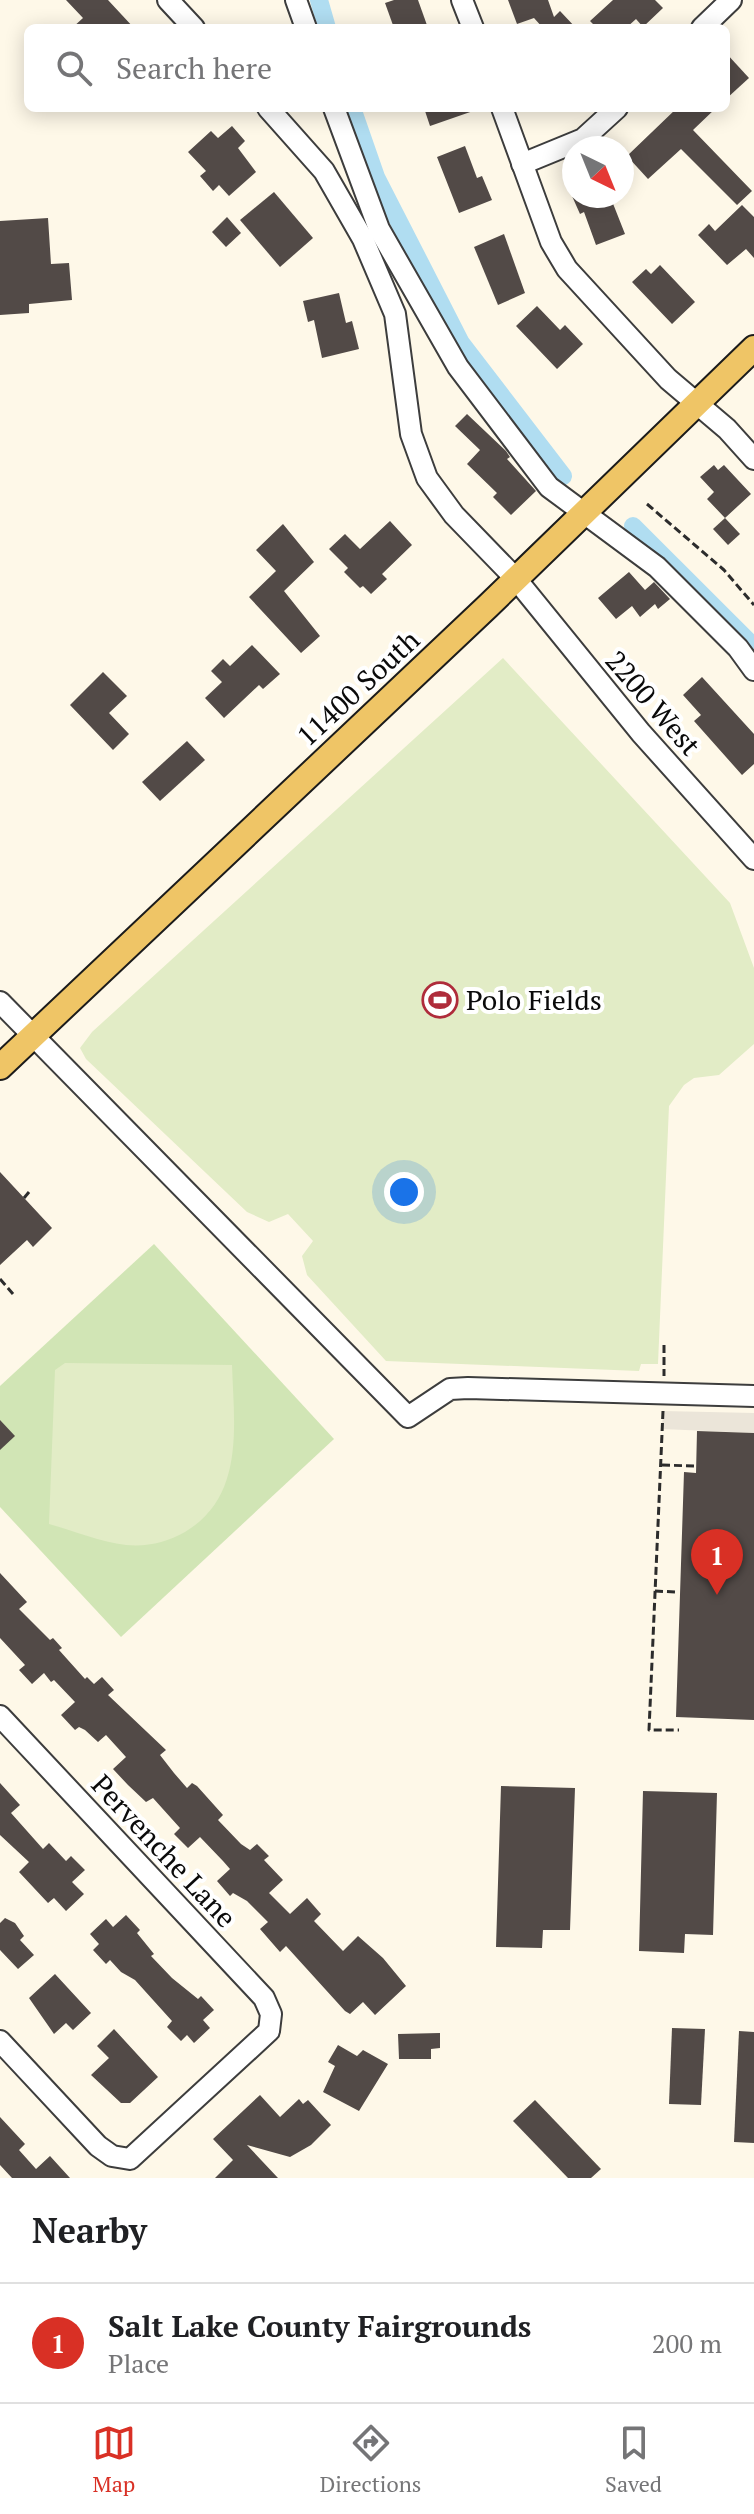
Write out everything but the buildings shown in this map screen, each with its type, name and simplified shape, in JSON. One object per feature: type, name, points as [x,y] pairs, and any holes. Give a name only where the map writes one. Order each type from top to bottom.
[{"type":"main road","name":"11400 South","points":[[0,1067],[516,579],[754,348]]},
{"type":"street","points":[[168,0],[190,24]]},
{"type":"street","points":[[296,0],[305,24]]},
{"type":"street","points":[[462,0],[471,24]]},
{"type":"street","points":[[706,24],[731,0]]},
{"type":"street","name":"2200 West","points":[[272,112],[324,171],[363,239],[395,314],[411,434],[427,478],[454,515],[516,579],[630,721],[754,859]]},
{"type":"street","points":[[335,112],[379,229],[458,367],[549,487],[657,567],[738,648],[754,670]]},
{"type":"street","points":[[503,112],[551,242],[567,269],[668,379],[698,403],[754,459]]},
{"type":"street","points":[[522,164],[583,139],[613,112]]},
{"type":"street","points":[[0,1002],[408,1417],[450,1389],[754,1396]]},
{"type":"street","name":"Pervenche Lane","points":[[0,1716],[264,1998],[271,2014],[269,2031],[130,2159],[112,2156],[98,2146],[0,2041]]},
{"type":"path","points":[[647,504],[724,570],[754,605]]},
{"type":"path","points":[[24,1198],[29,1192]]},
{"type":"path","points":[[0,1279],[13,1294]]},
{"type":"path","points":[[664,1345],[664,1383]]},
{"type":"path","points":[[663,1411],[649,1730],[679,1730]]},
{"type":"path","points":[[662,1465],[694,1466]]},
{"type":"path","points":[[655,1591],[675,1592]]},
{"type":"green space","name":"Polo Fields","points":[[503,658],[730,903],[754,968],[754,1044],[719,1075],[694,1078],[684,1085],[669,1106],[658,1364],[641,1364],[639,1371],[386,1361],[307,1275],[302,1256],[313,1241],[288,1214],[269,1222],[247,1212],[86,1059],[80,1048],[92,1032]]},
{"type":"green space","points":[[154,1244],[334,1439],[121,1637],[0,1507],[0,1386]]},
{"type":"green space","points":[[65,1363],[232,1365],[232,1458],[218,1499],[204,1517],[178,1536],[142,1545],[107,1541],[49,1524],[55,1370]]},
{"type":"shaded area","points":[[663,1411],[754,1413],[754,1433],[662,1429]]},
{"type":"waterway","points":[[319,0],[326,24]]},
{"type":"waterway","points":[[353,112],[376,177],[461,343],[563,476]]},
{"type":"waterway","points":[[633,526],[754,647]]},
{"type":"place","name":"Polo Fields","points":[[440,1000]]},
{"type":"place","name":"Salt Lake County Fairgrounds","points":[[717,1595]]}]
